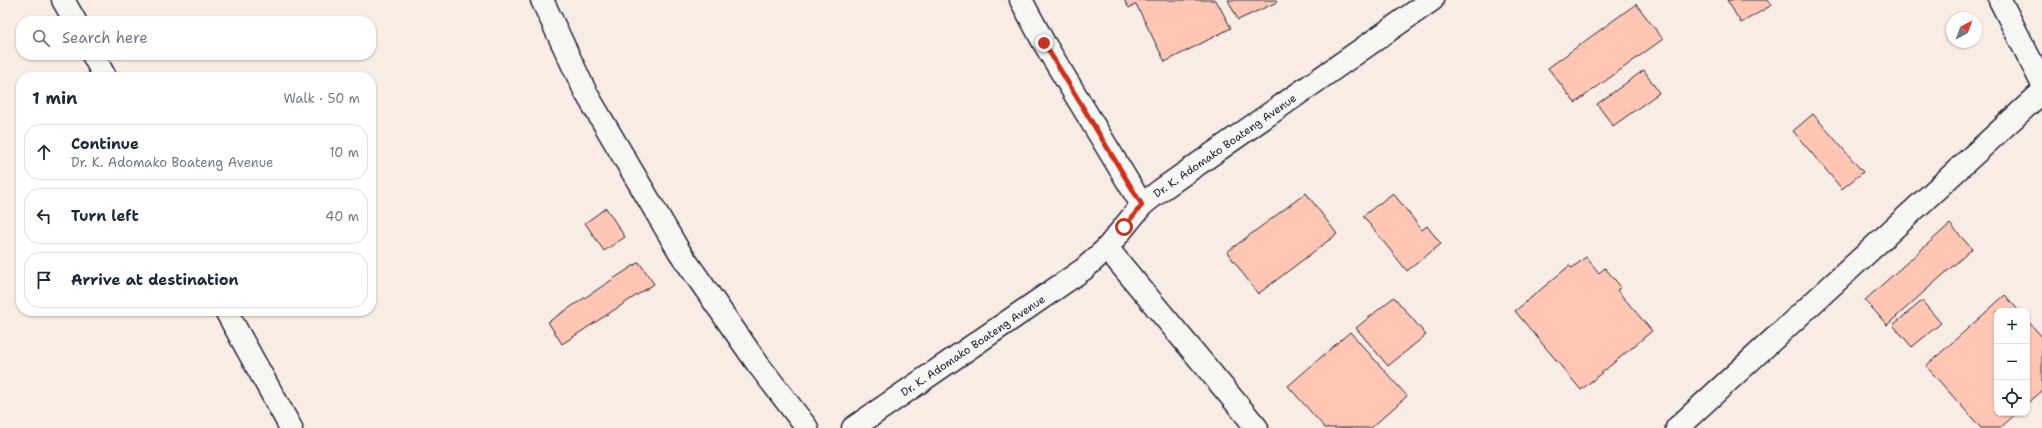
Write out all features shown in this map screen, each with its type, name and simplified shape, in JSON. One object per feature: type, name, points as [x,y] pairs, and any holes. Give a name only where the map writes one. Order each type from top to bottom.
[{"type":"street","points":[[63,0],[72,16]]},
{"type":"street","points":[[542,0],[586,93],[679,251],[756,363],[808,428]]},
{"type":"street","points":[[1021,0],[1044,43],[1142,205]]},
{"type":"street","name":"Dr. K. Adomako Boateng Avenue","points":[[853,428],[1084,269],[1107,248],[1142,205],[1167,185],[1432,0]]},
{"type":"street","points":[[2000,0],[2042,83]]},
{"type":"street","points":[[96,60],[102,72]]},
{"type":"street","points":[[1677,428],[2042,92]]},
{"type":"street","points":[[1107,248],[1257,428]]},
{"type":"street","points":[[229,316],[291,428]]},
{"type":"building","points":[[1124,0],[1216,0],[1231,28],[1165,62],[1136,4],[1129,8]]},
{"type":"building","points":[[1228,0],[1276,0],[1277,2],[1238,20]]},
{"type":"building","points":[[1727,0],[1768,0],[1772,5],[1741,23]]},
{"type":"building","points":[[1636,4],[1663,39],[1575,103],[1548,68]]},
{"type":"building","points":[[1644,70],[1659,93],[1613,126],[1597,104]]},
{"type":"building","points":[[1813,114],[1863,172],[1842,189],[1793,131]]},
{"type":"building","points":[[1306,193],[1337,234],[1258,294],[1227,252]]},
{"type":"building","points":[[1393,193],[1422,230],[1427,226],[1441,244],[1407,271],[1363,216]]},
{"type":"building","points":[[606,208],[625,237],[604,251],[585,223]]},
{"type":"building","points":[[1950,224],[1972,249],[1887,325],[1865,300]]},
{"type":"building","points":[[1586,257],[1599,273],[1605,268],[1621,287],[1617,290],[1652,331],[1581,390],[1515,311],[1569,266],[1572,268]]},
{"type":"building","points":[[639,262],[654,284],[562,344],[548,322]]},
{"type":"building","points":[[2005,295],[2016,308],[1994,308],[1994,416],[2014,416],[2000,428],[1981,428],[1926,366]]},
{"type":"building","points":[[1394,297],[1426,335],[1388,366],[1356,328]]},
{"type":"building","points":[[1922,301],[1941,323],[1912,347],[1893,325]]},
{"type":"building","points":[[2030,323],[2042,337],[2042,391],[2030,401]]},
{"type":"building","points":[[1350,332],[1407,396],[1371,428],[1325,428],[1288,386]]},
{"type":"route","points":[[1044,43],[1142,205],[1124,227]]}]
